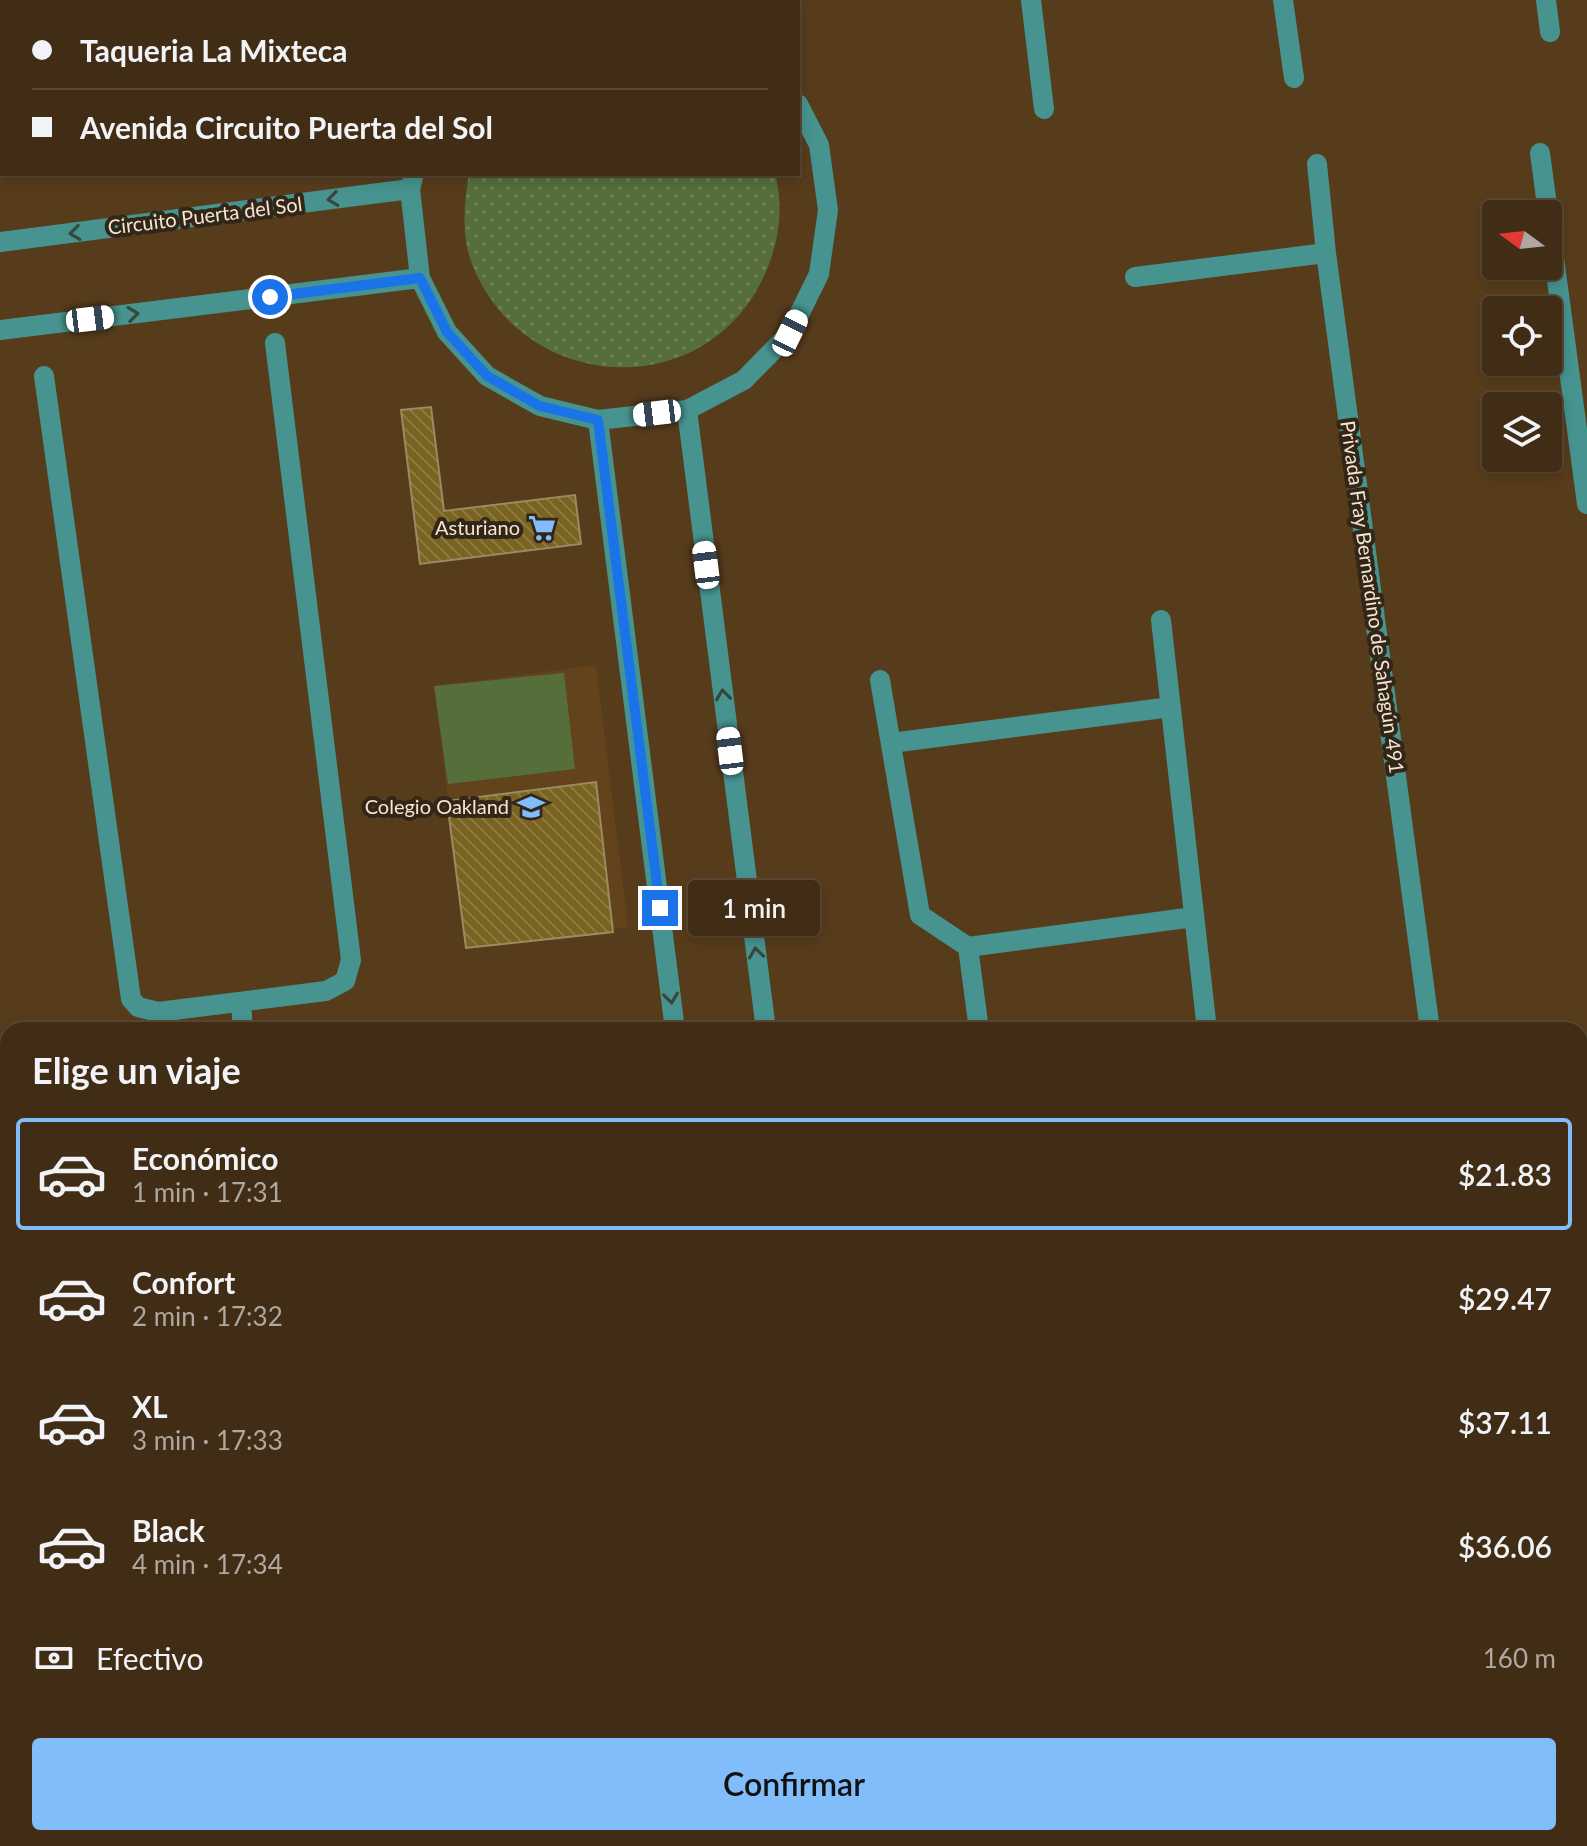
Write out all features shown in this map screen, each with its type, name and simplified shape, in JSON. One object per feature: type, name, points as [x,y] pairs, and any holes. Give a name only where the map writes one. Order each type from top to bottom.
[{"type":"street","points":[[1031,0],[1044,109]]},
{"type":"street","points":[[1283,0],[1294,78]]},
{"type":"street","points":[[1546,0],[1550,32]]},
{"type":"street","points":[[412,182],[420,278],[447,332],[487,376],[540,406],[598,420],[687,410],[744,380],[772,352],[790,333],[819,274],[828,210],[819,145],[800,108]]},
{"type":"street","points":[[1540,153],[1587,504]]},
{"type":"street","name":"Privada Fray Bernardino de Sahagún 491","points":[[1317,164],[1326,253],[1429,1022]]},
{"type":"street","name":"Circuito Puerta del Sol","points":[[0,242],[412,182]]},
{"type":"street","points":[[1135,277],[1326,253]]},
{"type":"street","points":[[0,330],[420,278]]},
{"type":"street","points":[[44,376],[131,999],[138,1007],[158,1012],[326,991],[337,988],[345,981],[351,960],[275,343]]},
{"type":"street","points":[[687,410],[765,1022]]},
{"type":"street","points":[[598,420],[674,1022]]},
{"type":"street","points":[[1161,620],[1206,1022]]},
{"type":"street","points":[[880,680],[920,915],[968,947],[1194,917]]},
{"type":"street","points":[[891,743],[1171,707]]},
{"type":"street","points":[[968,947],[978,1022]]},
{"type":"street","points":[[241,1002],[242,1022]]},
{"type":"shaded area","name":"Colegio Oakland","points":[[596,665],[628,927],[466,948],[434,686]]},
{"type":"green space","points":[[469,176],[775,176],[779,199],[777,237],[765,274],[738,316],[702,346],[661,363],[616,367],[572,359],[532,340],[497,308],[472,264],[466,242]]},
{"type":"green space","points":[[564,673],[575,769],[448,784],[434,686]]},
{"type":"building","points":[[431,407],[444,511],[575,495],[581,544],[420,564],[401,410]]},
{"type":"building","points":[[596,782],[613,932],[466,948],[447,801]]},
{"type":"place","name":"Asturiano","points":[[542,528]]},
{"type":"place","name":"Colegio Oakland","points":[[531,807]]},
{"type":"route","points":[[270,297],[420,278],[447,332],[487,376],[540,406],[598,420],[660,908]]}]
